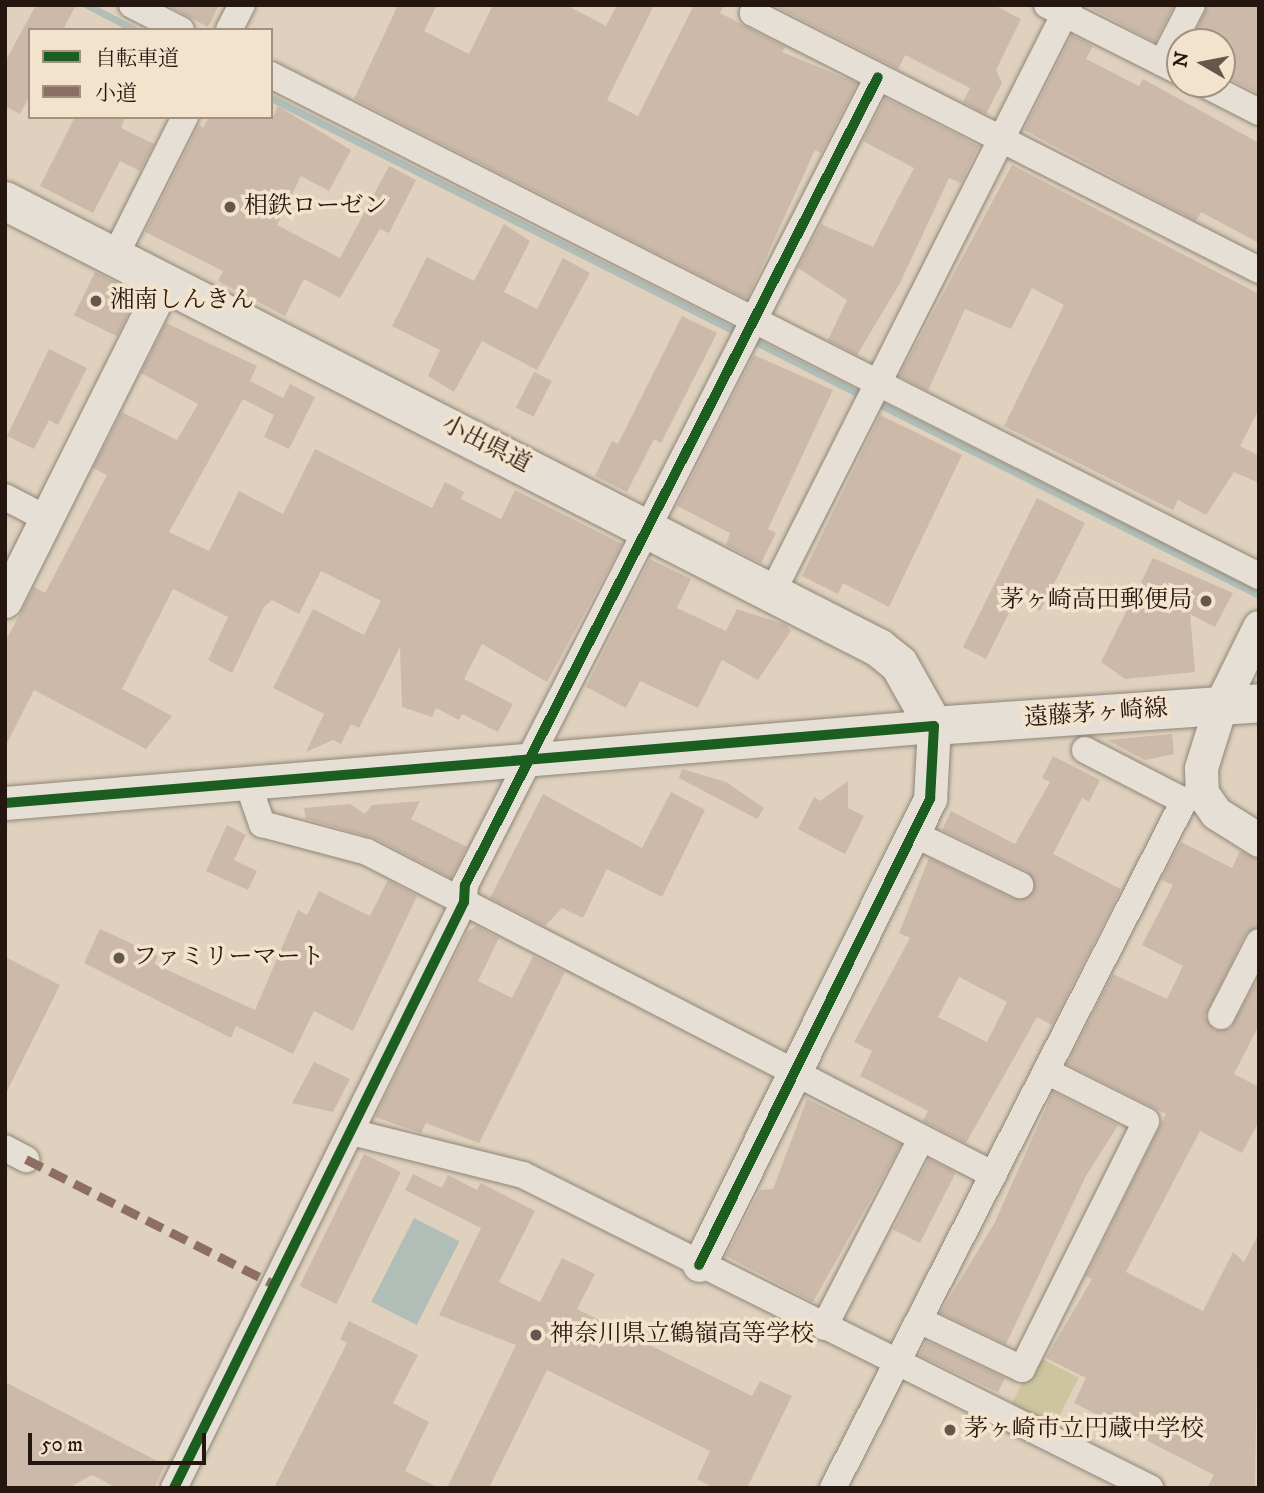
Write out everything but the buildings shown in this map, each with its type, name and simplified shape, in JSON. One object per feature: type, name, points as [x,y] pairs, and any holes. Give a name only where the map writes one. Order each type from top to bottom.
[{"type":"main road","name":"小出県道","points":[[5,201],[648,528],[900,664],[934,726]]},
{"type":"main road","name":"遠藤茅ヶ崎線","points":[[934,726],[1259,703]]},
{"type":"street","points":[[132,5],[177,28]]},
{"type":"street","points":[[230,28],[242,5]]},
{"type":"street","points":[[757,5],[752,13],[1259,270]]},
{"type":"street","points":[[1184,28],[1192,5]]},
{"type":"street","points":[[772,593],[1001,139],[1061,8],[1166,65]]},
{"type":"street","points":[[273,76],[874,392],[1259,576]]},
{"type":"street","points":[[174,1488],[464,902],[466,885],[878,77]]},
{"type":"street","points":[[1233,98],[1259,111]]},
{"type":"street","points":[[115,256],[184,119]]},
{"type":"street","points":[[5,601],[166,282]]},
{"type":"street","points":[[5,497],[47,519]]},
{"type":"street","points":[[834,1488],[1046,1071],[1193,797],[1221,704],[1259,627]]},
{"type":"street","points":[[5,803],[934,726],[934,783],[914,834],[699,1265]]},
{"type":"street","points":[[1085,750],[1193,797],[1259,840]]},
{"type":"street","points":[[247,781],[262,824],[367,852],[994,1175]]},
{"type":"street","points":[[914,834],[1020,885]]},
{"type":"street","points":[[1221,1016],[1259,943]]},
{"type":"street","points":[[921,1321],[1022,1369],[1140,1133],[1146,1121],[1046,1071]]},
{"type":"street","points":[[351,1132],[523,1175],[824,1327],[899,1360],[1150,1488]]},
{"type":"street","points":[[824,1327],[917,1147]]},
{"type":"shaded area","points":[[414,1218],[459,1241],[417,1325],[371,1302]]},
{"type":"shaded area","points":[[1036,1356],[1079,1378],[1054,1427],[1011,1405]]},
{"type":"waterway","points":[[87,5],[131,28]]},
{"type":"waterway","points":[[273,99],[740,334]]},
{"type":"waterway","points":[[750,339],[865,397]]},
{"type":"waterway","points":[[875,402],[1259,595]]},
{"type":"marked path","points":[[26,1159],[275,1285]]},
{"type":"cycle path","points":[[174,1488],[464,902],[465,885],[878,77]]},
{"type":"cycle path","points":[[5,803],[934,726],[930,799],[699,1265]]},
{"type":"place","name":"相鉄ローゼン","points":[[230,207]]},
{"type":"place","name":"湘南しんきん","points":[[96,301]]},
{"type":"place","name":"茅ヶ崎高田郵便局","points":[[1206,601]]},
{"type":"place","name":"ファミリーマート","points":[[119,958]]},
{"type":"place","name":"神奈川県立鶴嶺高等学校","points":[[536,1335]]},
{"type":"place","name":"茅ヶ崎市立円蔵中学校","points":[[950,1430]]}]
